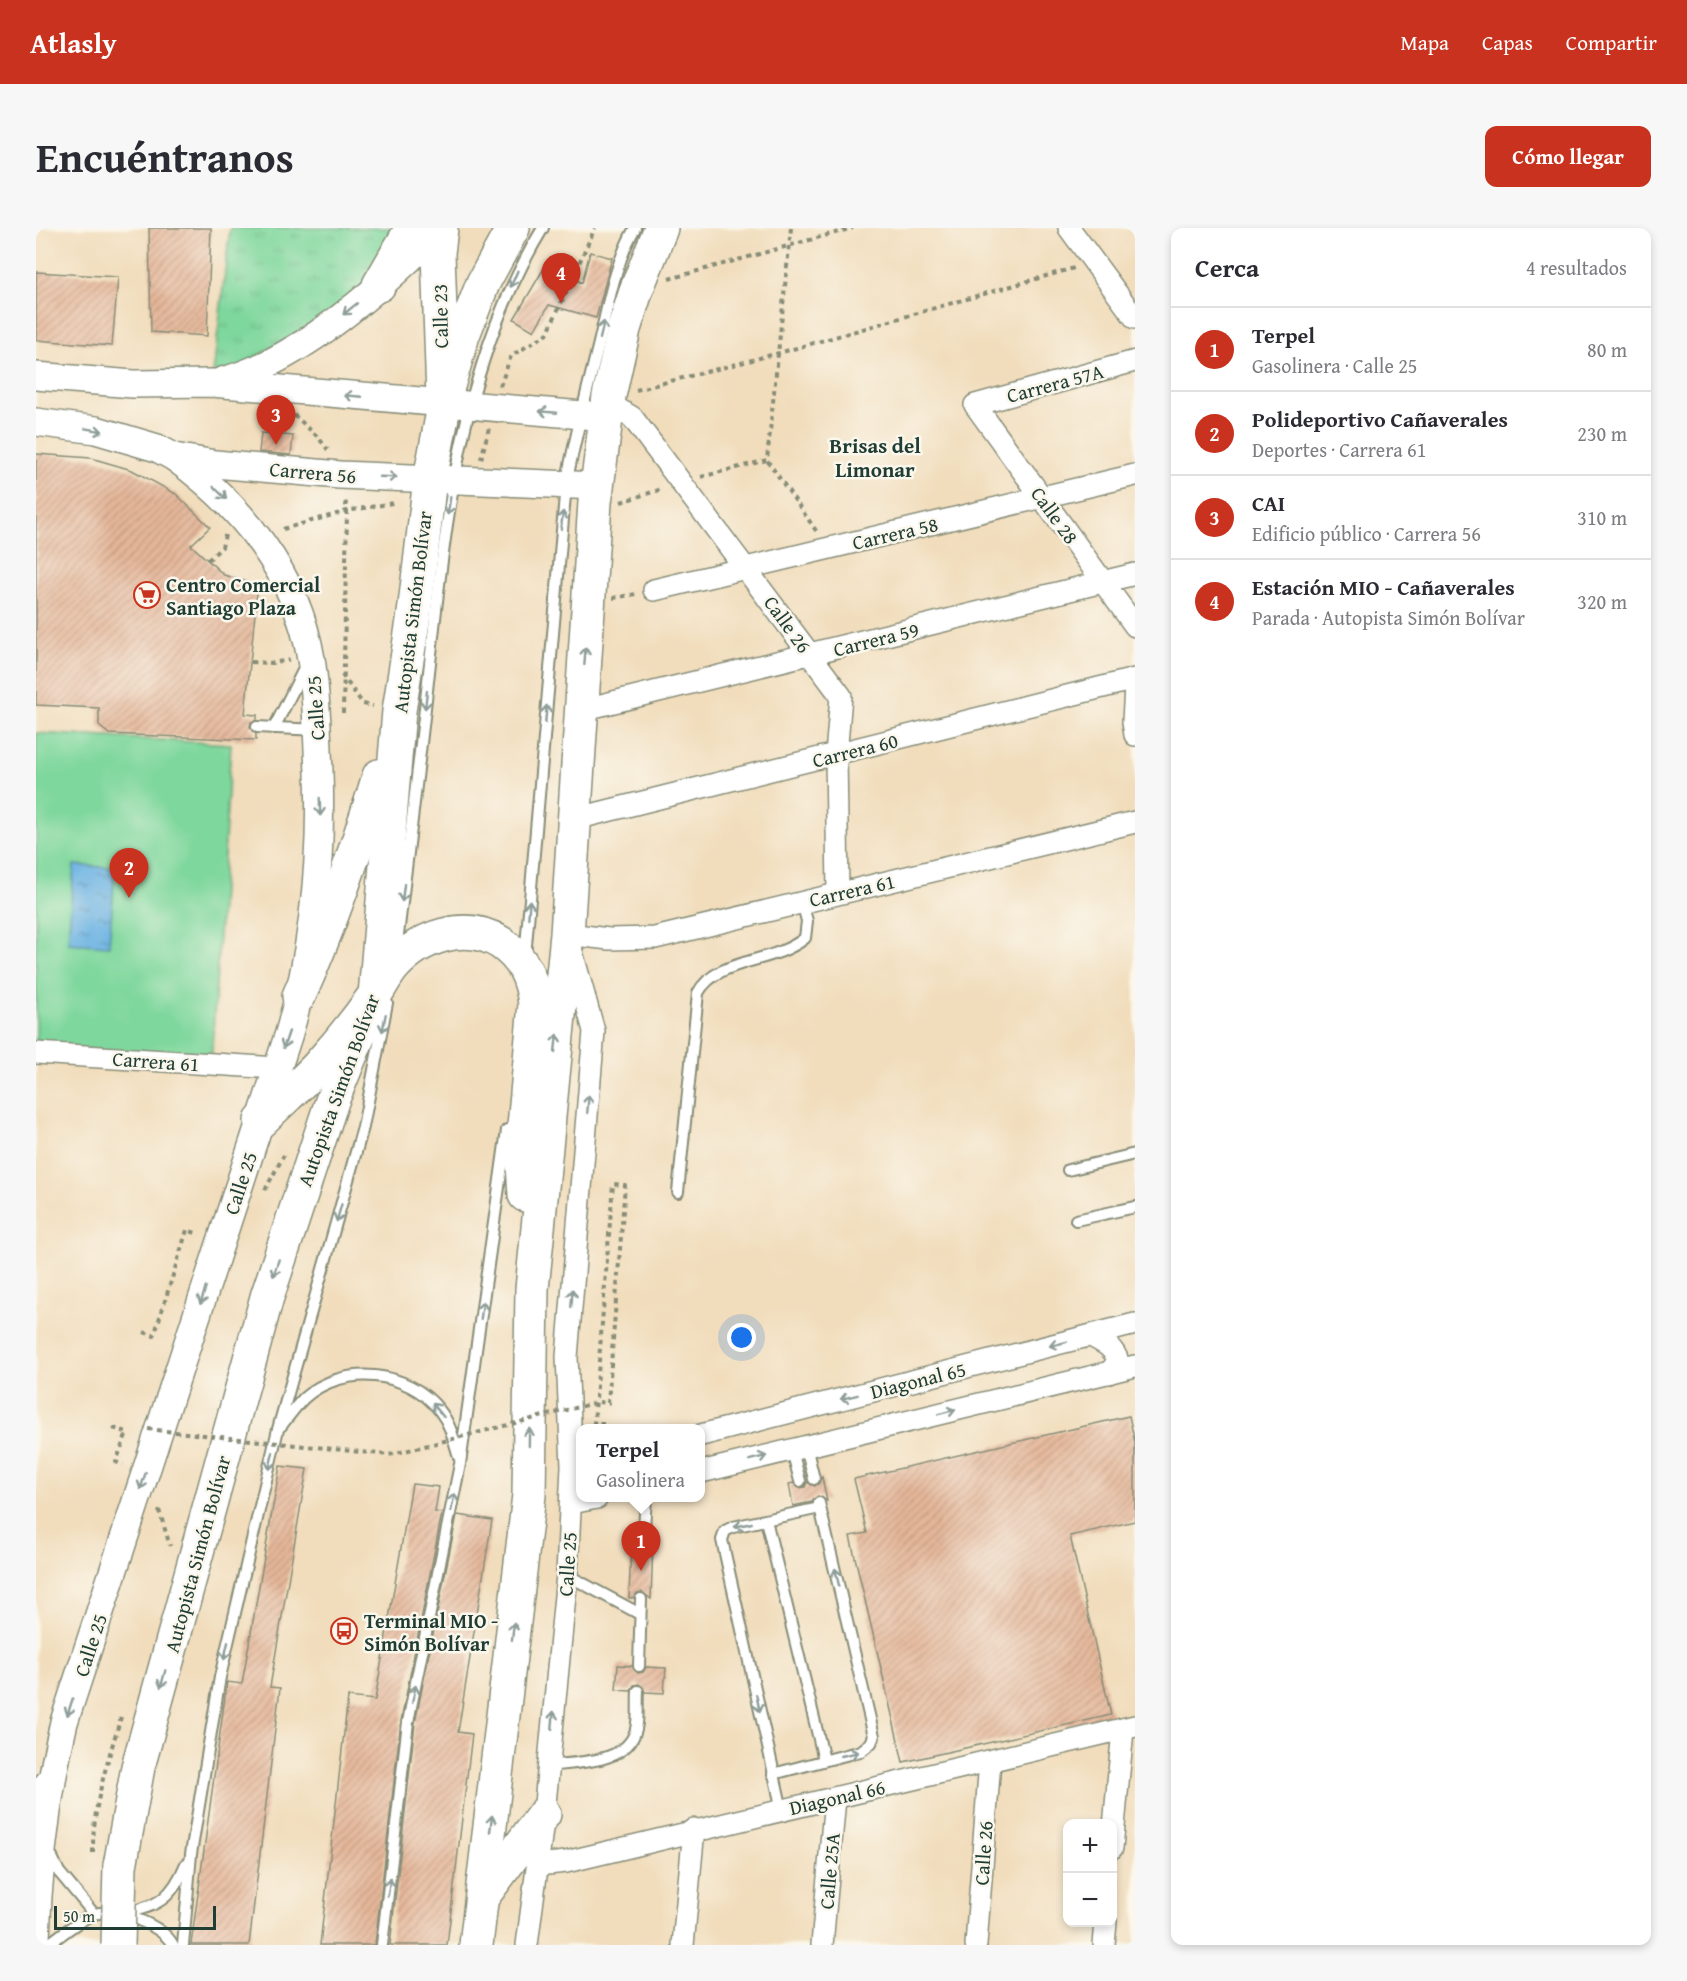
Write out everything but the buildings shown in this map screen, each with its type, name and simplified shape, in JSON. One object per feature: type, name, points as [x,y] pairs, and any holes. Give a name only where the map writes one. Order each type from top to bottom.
[{"type":"main road","points":[[379,285],[412,228]]},
{"type":"main road","name":"Calle 23","points":[[441,228],[438,253],[441,386],[469,406]]},
{"type":"main road","name":"Autopista Simón Bolívar","points":[[116,1930],[107,1862],[138,1767],[267,1297],[332,1101],[375,996],[388,707],[453,480],[469,406],[471,314],[483,283],[513,228]]},
{"type":"main road","points":[[476,1945],[529,1495],[532,1289],[567,934],[589,602],[582,485],[624,329],[637,288],[661,228]]},
{"type":"main road","points":[[299,996],[331,923],[358,848],[388,707]]},
{"type":"main road","points":[[261,1121],[317,1067],[375,996],[395,966],[426,941],[449,933],[468,932],[497,941],[510,949],[523,978],[533,989],[535,1004],[522,1149],[532,1289]]},
{"type":"main road","points":[[482,1898],[544,1814]]},
{"type":"street","points":[[212,383],[240,376],[266,364],[344,315],[441,228]]},
{"type":"street","points":[[1069,228],[1135,318]]},
{"type":"street","name":"Carrera 57A","points":[[975,405],[1135,361]]},
{"type":"street","points":[[36,376],[133,384],[212,383],[469,406],[601,408]]},
{"type":"street","name":"Calle 28","points":[[975,405],[1135,626]]},
{"type":"street","name":"Calle 26","points":[[601,408],[632,417],[841,696],[836,754],[838,893]]},
{"type":"street","name":"Carrera 56","points":[[36,422],[122,436],[174,457],[215,464],[340,475],[582,485]]},
{"type":"street","name":"Calle 25","points":[[36,1939],[44,1841],[43,1795],[68,1711],[261,1121],[299,996],[315,914],[321,830],[318,730],[321,662],[288,589],[257,535],[220,493],[174,457]]},
{"type":"street","name":"Carrera 58","points":[[654,590],[1135,475]]},
{"type":"street","name":"Carrera 59","points":[[581,710],[1135,574]]},
{"type":"street","name":"Carrera 60","points":[[575,819],[1135,679]]},
{"type":"street","points":[[1135,686],[1133,722],[1135,735]]},
{"type":"street","name":"Carrera 61","points":[[567,934],[609,939],[655,938],[1135,822]]},
{"type":"street","name":"Calle 25","points":[[567,934],[594,1031],[567,1357],[576,1454]]},
{"type":"street","name":"Carrera 61","points":[[36,1053],[277,1068]]},
{"type":"street","name":"Diagonal 65","points":[[705,1434],[1135,1324]]},
{"type":"street","points":[[1091,1336],[1106,1344],[1117,1357],[1118,1362],[1109,1373]]},
{"type":"street","name":"Diagonal 65","points":[[705,1471],[1135,1366]]},
{"type":"street","name":"Calle 25","points":[[527,1945],[544,1814],[567,1575],[571,1503],[576,1471]]},
{"type":"street","points":[[571,1503],[576,1502]]},
{"type":"street","points":[[1117,1819],[1129,1727]]},
{"type":"street","name":"Diagonal 66","points":[[538,1865],[566,1862],[694,1829],[1129,1727]]},
{"type":"street","name":"Calle 26","points":[[976,1945],[990,1761]]},
{"type":"street","name":"Calle 25A","points":[[822,1945],[835,1797]]},
{"type":"street","points":[[683,1945],[694,1829]]},
{"type":"street","points":[[1104,1945],[1106,1927]]},
{"type":"lane","points":[[469,406],[495,326],[521,264],[543,228]]},
{"type":"lane","points":[[601,408],[617,272],[635,228]]},
{"type":"lane","points":[[183,1945],[190,1854],[220,1677],[278,1429],[363,1127],[395,966],[453,480]]},
{"type":"lane","points":[[523,978],[582,485]]},
{"type":"lane","points":[[274,728],[321,662]]},
{"type":"lane","points":[[257,727],[318,730]]},
{"type":"lane","points":[[678,1192],[698,993],[704,982],[717,971],[780,954],[805,938],[807,921],[802,902]]},
{"type":"lane","points":[[382,1945],[408,1722],[460,1464],[509,1113]]},
{"type":"lane","points":[[1068,1170],[1135,1154]]},
{"type":"lane","points":[[1076,1220],[1135,1206]]},
{"type":"lane","points":[[278,1429],[305,1397],[329,1382],[356,1376],[382,1376],[401,1382],[423,1394],[440,1410],[451,1429],[460,1464]]},
{"type":"lane","points":[[799,1448],[814,1479]]},
{"type":"lane","points":[[799,1448],[800,1481]]},
{"type":"lane","points":[[643,1543],[646,1502]]},
{"type":"lane","points":[[773,1774],[861,1751],[872,1743],[874,1736],[820,1505],[729,1528],[722,1540],[773,1774],[782,1810]]},
{"type":"lane","points":[[766,1520],[824,1760]]},
{"type":"lane","points":[[567,1575],[640,1614]]},
{"type":"lane","points":[[639,1666],[641,1599]]},
{"type":"lane","points":[[548,1766],[610,1757],[622,1751],[630,1743],[636,1729],[638,1691]]},
{"type":"lane","points":[[44,1841],[59,1872],[94,1914],[116,1930],[157,1926],[173,1945]]},
{"type":"lane","points":[[116,1930],[168,1896],[181,1876],[190,1854]]},
{"type":"lane","points":[[47,1945],[94,1914]]},
{"type":"path","points":[[453,480],[469,406],[511,356],[547,334],[595,228]]},
{"type":"path","points":[[791,228],[767,460],[828,548]]},
{"type":"path","points":[[637,288],[853,228]]},
{"type":"path","points":[[601,408],[779,353],[1094,262]]},
{"type":"path","points":[[288,411],[318,437],[340,475],[347,511],[342,675],[343,717]]},
{"type":"path","points":[[283,529],[347,511]]},
{"type":"path","points":[[208,560],[222,547]]},
{"type":"path","points":[[589,602],[654,590]]},
{"type":"path","points":[[251,662],[321,662],[342,675],[363,704],[369,707],[388,707]]},
{"type":"path","points":[[260,1199],[288,1147]]},
{"type":"path","points":[[148,1429],[389,1455],[599,1402],[608,1403],[625,1185],[614,1184],[594,1424],[607,1424]]},
{"type":"path","points":[[113,1428],[127,1432]]},
{"type":"path","points":[[173,1438],[177,1428]]},
{"type":"path","points":[[157,1505],[171,1550]]},
{"type":"path","points":[[107,1862],[93,1834],[108,1761],[122,1716]]},
{"type":"green space","points":[[230,228],[441,228],[379,285],[212,383]]},
{"type":"green space","points":[[36,733],[231,744],[211,1065],[36,1053]]},
{"type":"water","points":[[74,865],[115,868],[109,946],[68,943]]},
{"type":"place","name":"Estación MIO - Cañaverales","points":[[561,303]]},
{"type":"place","name":"CAI","points":[[276,445]]},
{"type":"place","name":"Centro Comercial Santiago Plaza","points":[[147,595]]},
{"type":"place","name":"Polideportivo Cañaverales","points":[[129,898]]},
{"type":"place","name":"Terpel","points":[[641,1571]]},
{"type":"place","name":"Terminal MIO - Simón Bolívar","points":[[344,1631]]},
{"type":"district","name":"Brisas del Limonar","points":[[875,457]]}]
